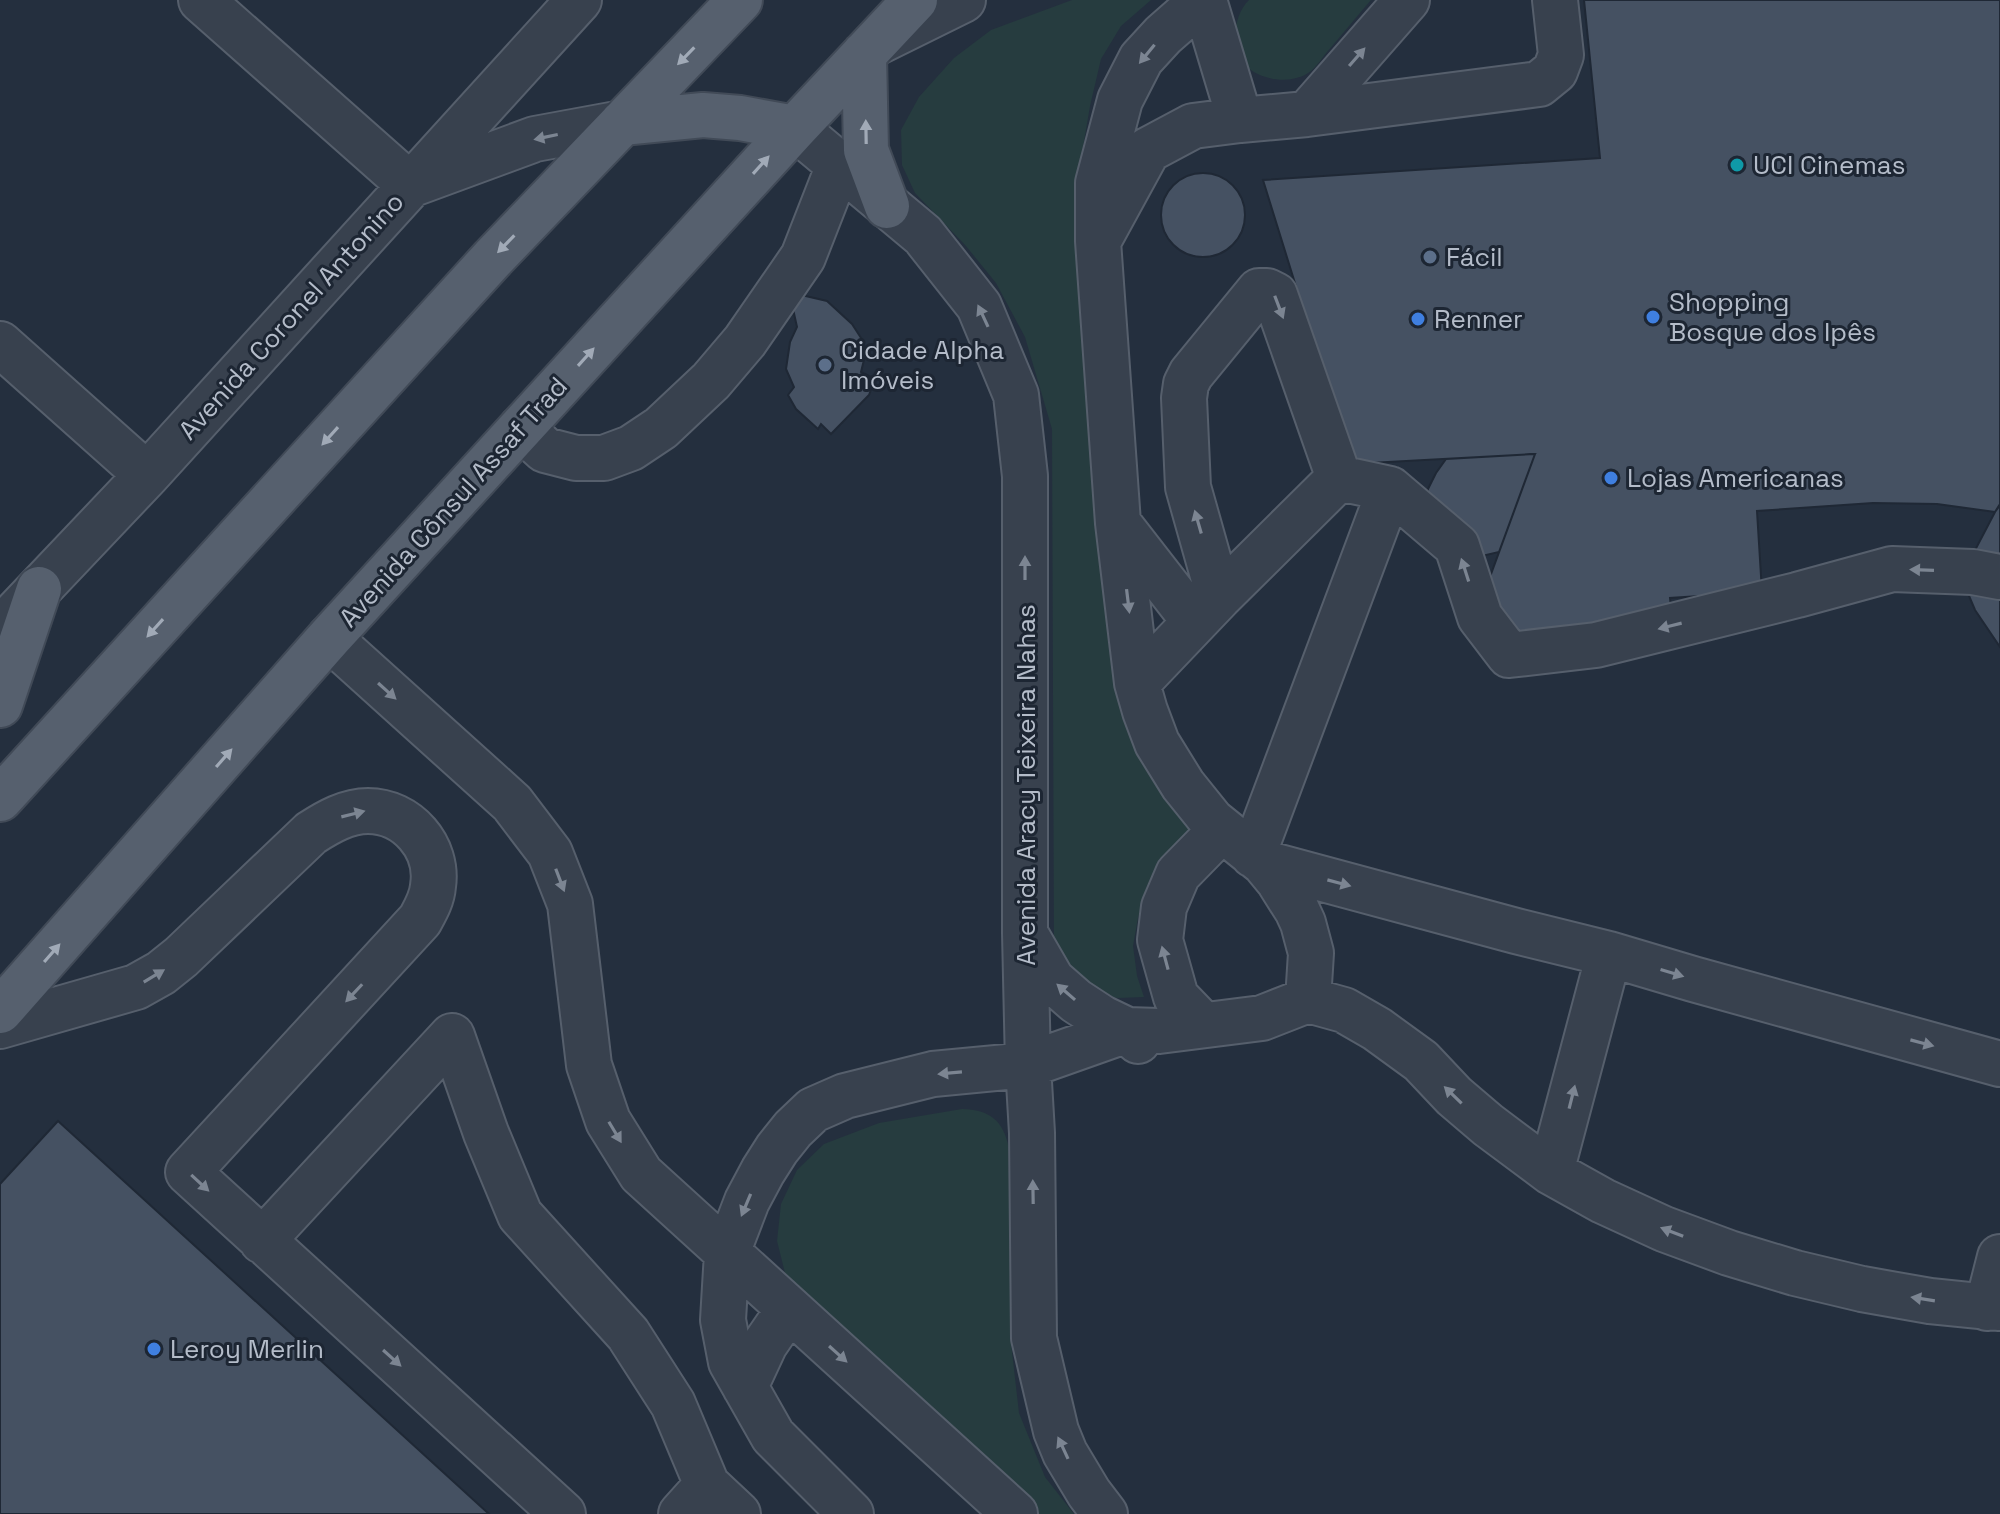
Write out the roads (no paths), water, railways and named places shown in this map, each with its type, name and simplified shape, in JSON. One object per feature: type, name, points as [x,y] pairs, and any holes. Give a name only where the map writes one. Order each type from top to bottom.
[{"type":"main road","points":[[0,799],[493,258],[740,0]]},
{"type":"main road","name":"Avenida Cônsul Assaf Trad","points":[[0,1011],[329,638],[915,0]]},
{"type":"main road","points":[[869,49],[866,150],[887,206]]},
{"type":"main road","points":[[622,123],[703,115],[795,128]]},
{"type":"main road","points":[[0,705],[39,589]]},
{"type":"street","points":[[201,0],[410,185],[535,139],[622,123]]},
{"type":"street","name":"Avenida Coronel Antonino","points":[[0,630],[147,475],[579,0]]},
{"type":"street","points":[[869,49],[963,0]]},
{"type":"street","points":[[1240,120],[1203,0],[1141,59],[1120,100],[1098,183],[1098,241],[1118,523],[1137,683],[1157,743],[1183,785],[1278,880],[1303,923],[1311,953],[1308,1000]]},
{"type":"street","points":[[1307,114],[1407,0]]},
{"type":"street","points":[[1098,241],[1148,150],[1193,126],[1539,84],[1555,71],[1561,55],[1555,0]]},
{"type":"street","name":"Avenida Aracy Teixeira Nahas","points":[[795,128],[923,235],[979,306],[1016,395],[1025,476],[1025,933],[1032,1133],[1034,1338],[1056,1431],[1065,1453],[1105,1514]]},
{"type":"street","points":[[521,428],[545,450],[576,458],[604,458],[631,448],[661,428],[711,381],[745,341],[803,257],[839,165]]},
{"type":"street","points":[[1207,609],[1188,487],[1186,384],[1259,291],[1275,295],[1339,478]]},
{"type":"street","points":[[0,344],[147,475]]},
{"type":"street","points":[[1137,683],[1339,478]]},
{"type":"street","points":[[1339,478],[1390,489],[1457,546],[1480,617],[1509,655],[1596,645],[1892,569],[1973,572],[2000,577]]},
{"type":"street","points":[[1246,849],[1390,489]]},
{"type":"street","points":[[1118,523],[1207,609]]},
{"type":"street","points":[[329,638],[512,803],[550,853],[570,904],[589,1065],[608,1121],[641,1174],[1015,1514]]},
{"type":"street","points":[[0,1026],[136,987],[161,973],[311,833],[328,822],[367,811],[387,813],[416,832],[425,843],[433,863],[434,882],[430,901],[420,920],[188,1172],[563,1514]]},
{"type":"street","points":[[1202,1024],[1176,997],[1160,940],[1164,907],[1178,874],[1246,849],[1516,931],[1609,954],[2000,1064]]},
{"type":"street","points":[[1025,933],[1052,980],[1083,1006],[1127,1030],[1154,1057],[1228,1048],[1251,1032],[1262,1018]]},
{"type":"street","points":[[1551,1172],[1609,954]]},
{"type":"street","points":[[851,1514],[773,1436],[731,1362],[723,1320],[727,1253],[747,1201],[763,1171],[793,1129],[813,1110],[845,1096],[933,1074],[1028,1065],[1127,1030],[1159,1031],[1262,1018],[1308,1000],[1344,1010],[1377,1029],[1421,1061],[1454,1096],[1488,1125],[1551,1172],[1603,1201],[1664,1229],[1795,1273],[1862,1289],[1993,1308],[2000,1257]]},
{"type":"street","points":[[262,1241],[452,1036],[486,1133],[520,1215],[628,1334],[673,1404],[709,1504]]},
{"type":"street","points":[[745,1387],[765,1344],[789,1309]]},
{"type":"place","name":"UCI Cinemas","points":[[1737,165]]},
{"type":"place","name":"Fácil","points":[[1430,257]]},
{"type":"place","name":"Shopping Bosque dos Ipês","points":[[1653,317]]},
{"type":"place","name":"Renner","points":[[1418,319]]},
{"type":"place","name":"Cidade Alpha Imóveis","points":[[825,365]]},
{"type":"place","name":"Lojas Americanas","points":[[1611,478]]},
{"type":"place","name":"Leroy Merlin","points":[[154,1349]]}]
